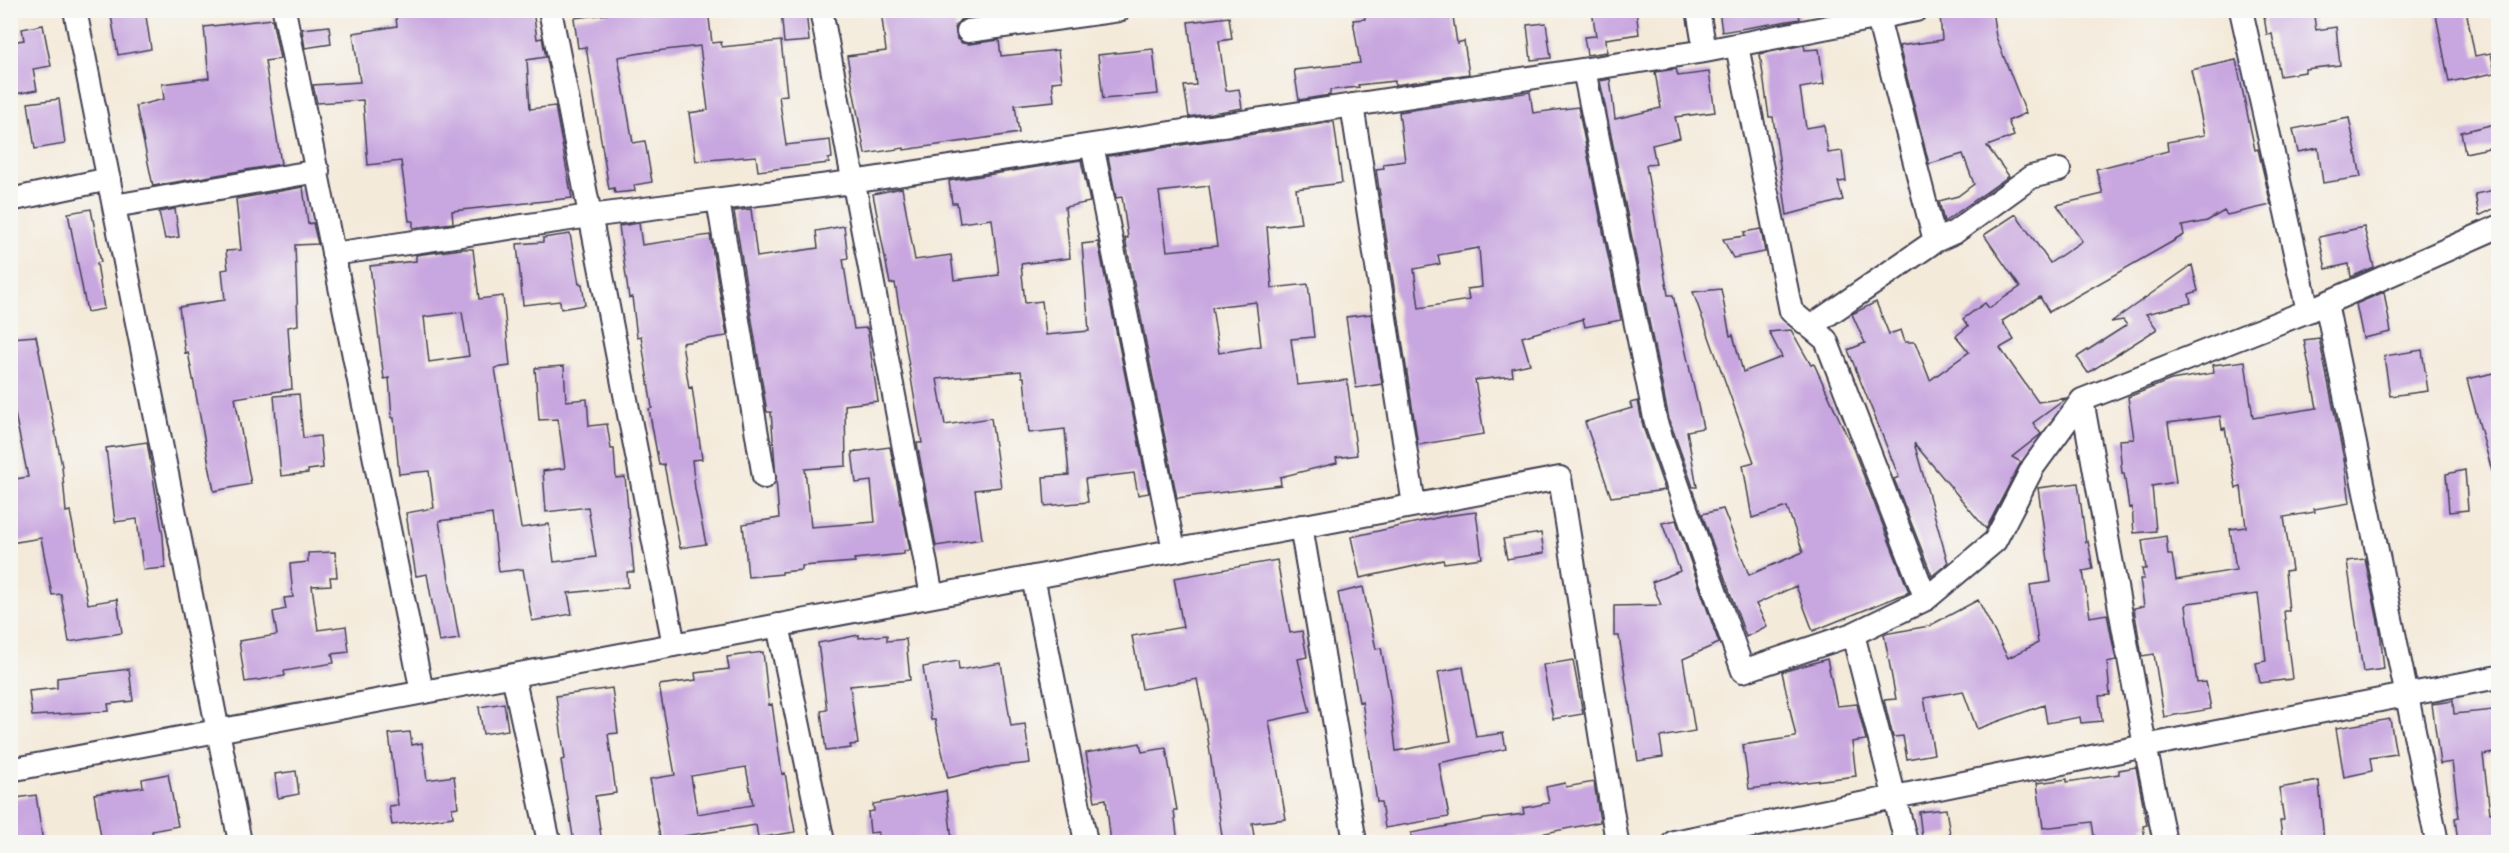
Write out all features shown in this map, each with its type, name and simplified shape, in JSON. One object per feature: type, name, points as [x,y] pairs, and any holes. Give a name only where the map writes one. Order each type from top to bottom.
[{"type":"street","points":[[75,10],[240,843]]},
{"type":"street","points":[[284,10],[422,692]]},
{"type":"street","points":[[550,10],[674,645]]},
{"type":"street","points":[[821,10],[932,596]]},
{"type":"street","points":[[968,31],[1119,10]]},
{"type":"street","points":[[1698,10],[1705,51]]},
{"type":"street","points":[[333,254],[590,216],[852,182],[1584,70],[1737,46],[1877,15],[1916,10]]},
{"type":"street","points":[[2241,10],[2317,307],[2407,694],[2437,843]]},
{"type":"street","points":[[1877,15],[1935,241]]},
{"type":"street","points":[[1737,46],[1791,311],[1826,340],[1926,599]]},
{"type":"street","points":[[1584,70],[1656,423],[1743,671],[1853,634],[1926,599],[1995,541],[2033,468],[2082,400],[2317,307],[2499,227]]},
{"type":"street","points":[[1352,105],[1414,505]]},
{"type":"street","points":[[1092,145],[1174,550]]},
{"type":"street","points":[[1810,327],[1935,241],[1955,232],[2031,177],[2059,170]]},
{"type":"street","points":[[114,206],[318,171]]},
{"type":"street","points":[[10,200],[109,179]]},
{"type":"street","points":[[718,200],[765,477]]},
{"type":"street","points":[[2082,400],[2165,843]]},
{"type":"street","points":[[10,770],[1560,478],[1617,843]]},
{"type":"street","points":[[1301,526],[1355,843]]},
{"type":"street","points":[[1033,577],[1086,843]]},
{"type":"street","points":[[778,625],[823,843]]},
{"type":"street","points":[[1853,634],[1906,843]]},
{"type":"street","points":[[513,675],[549,843]]},
{"type":"street","points":[[1674,843],[2145,746],[2499,677]]},
{"type":"building","points":[[110,10],[145,10],[151,49],[118,55]]},
{"type":"building","points":[[395,10],[443,10],[444,15],[474,10],[533,10],[537,39],[542,38],[546,57],[527,60],[530,109],[555,106],[572,198],[452,211],[453,223],[413,228],[413,221],[409,221],[401,161],[368,165],[363,100],[317,103],[313,85],[360,82],[353,33],[397,26]]},
{"type":"building","points":[[607,10],[708,10],[712,43],[721,42],[722,47],[781,41],[787,95],[779,96],[786,145],[830,140],[832,158],[828,159],[829,163],[758,171],[756,156],[696,161],[689,113],[708,110],[700,46],[647,52],[618,57],[633,143],[645,141],[652,182],[634,185],[635,191],[615,193],[614,188],[609,189],[586,47],[578,48],[574,18],[607,14]]},
{"type":"building","points":[[781,10],[806,10],[809,41],[784,43]]},
{"type":"building","points":[[881,10],[995,10],[995,14],[960,20],[955,26],[957,39],[969,44],[999,40],[1001,56],[1058,50],[1062,81],[1052,82],[1054,101],[1015,105],[1019,133],[865,154],[847,56],[886,51]]},
{"type":"building","points":[[1364,10],[1452,10],[1457,43],[1464,41],[1469,74],[1395,85],[1395,81],[1358,85],[1359,87],[1330,90],[1330,95],[1299,100],[1294,70],[1360,63],[1353,20],[1365,19]]},
{"type":"building","points":[[1592,10],[1636,10],[1639,34],[1606,39],[1607,52],[1587,55],[1584,37],[1596,36]]},
{"type":"building","points":[[1719,10],[1798,10],[1800,19],[1722,32]]},
{"type":"building","points":[[1992,10],[1996,37],[2026,113],[2008,121],[2014,136],[1987,146],[2009,176],[1944,222],[1939,201],[1958,196],[1974,184],[1963,154],[1929,164],[1899,46],[1942,40],[1940,14]]},
{"type":"building","points":[[2263,10],[2313,10],[2316,30],[2336,27],[2340,65],[2305,69],[2305,72],[2280,76],[2272,34],[2267,35]]},
{"type":"building","points":[[2435,10],[2466,10],[2475,56],[2491,53],[2495,73],[2449,82]]},
{"type":"building","points":[[1229,17],[1232,39],[1219,41],[1226,91],[1239,89],[1242,108],[1189,117],[1184,86],[1196,85],[1188,22]]},
{"type":"building","points":[[272,19],[280,59],[265,61],[281,164],[153,186],[136,106],[164,99],[162,84],[209,78],[204,27]]},
{"type":"building","points":[[1546,23],[1551,58],[1531,60],[1527,25]]},
{"type":"building","points":[[43,25],[51,66],[33,69],[37,90],[10,95],[10,42],[24,40],[22,29]]},
{"type":"building","points":[[329,26],[331,44],[305,48],[302,29]]},
{"type":"building","points":[[1804,45],[1805,50],[1819,49],[1824,84],[1800,88],[1806,128],[1824,125],[1828,153],[1842,151],[1846,181],[1838,182],[1843,200],[1787,215],[1773,117],[1769,117],[1760,54]]},
{"type":"building","points":[[1153,49],[1158,94],[1103,99],[1098,55]]},
{"type":"building","points":[[2236,60],[2255,150],[2258,149],[2271,205],[2227,215],[2224,211],[2207,221],[2182,226],[2184,235],[2049,312],[2040,297],[2002,321],[2014,340],[2000,348],[2038,402],[2067,398],[2033,423],[2041,434],[2012,457],[2021,462],[1986,529],[1914,443],[1948,563],[1932,576],[1894,479],[1899,477],[1848,350],[1865,343],[1852,314],[1876,302],[1889,334],[1901,330],[1905,342],[1915,342],[1930,380],[1969,352],[1956,336],[1968,326],[1963,319],[1985,303],[1989,308],[2020,287],[1984,235],[2016,214],[2050,263],[2082,241],[2057,205],[2103,194],[2096,169],[2168,151],[2167,142],[2205,135],[2191,70]]},
{"type":"building","points":[[1676,69],[1678,76],[1709,72],[1715,112],[1675,117],[1680,138],[1652,145],[1656,164],[1646,165],[1668,295],[1673,295],[1703,428],[1687,431],[1697,487],[1693,487],[1669,419],[1600,81],[1610,79],[1615,119],[1661,108],[1655,72]]},
{"type":"building","points":[[1530,92],[1533,113],[1578,107],[1621,320],[1585,327],[1583,319],[1522,337],[1530,364],[1512,368],[1513,376],[1475,380],[1484,434],[1418,445],[1376,169],[1384,168],[1383,164],[1405,161],[1399,112]],"holes":[[[1479,248],[1482,287],[1467,289],[1469,300],[1419,308],[1414,269],[1440,264],[1438,255]]]},
{"type":"building","points":[[59,99],[65,144],[35,149],[28,103]]},
{"type":"building","points":[[2349,118],[2361,177],[2323,183],[2318,148],[2298,152],[2293,129]]},
{"type":"building","points":[[1334,122],[1342,183],[1296,189],[1301,223],[1267,227],[1272,288],[1308,284],[1314,337],[1291,339],[1297,385],[1347,380],[1357,455],[1336,458],[1337,463],[1280,477],[1281,485],[1177,498],[1125,238],[1128,238],[1122,197],[1116,198],[1108,156]],"holes":[[[1209,186],[1217,246],[1167,251],[1159,192]],[[1256,302],[1261,346],[1219,353],[1212,307]]]},
{"type":"building","points":[[2499,123],[2499,146],[2465,153],[2461,132]]},
{"type":"building","points":[[1081,160],[1090,202],[1065,207],[1070,258],[1021,264],[1025,303],[1042,301],[1046,335],[1089,331],[1082,244],[1098,242],[1149,493],[1138,495],[1134,473],[1085,479],[1088,502],[1045,506],[1043,477],[1069,475],[1065,429],[1029,433],[1024,377],[1021,371],[937,379],[945,425],[991,418],[1001,487],[975,490],[982,539],[936,546],[917,443],[922,443],[895,283],[890,284],[873,194],[902,188],[915,260],[951,255],[954,280],[999,275],[992,219],[960,223],[957,203],[952,203],[949,181]]},
{"type":"building","points":[[303,187],[308,224],[313,223],[318,244],[295,245],[298,325],[288,327],[292,389],[235,398],[251,484],[214,491],[188,352],[185,353],[179,307],[225,300],[222,270],[228,269],[226,251],[241,250],[236,199]]},
{"type":"building","points":[[2499,189],[2499,206],[2479,216],[2475,194]]},
{"type":"building","points":[[91,209],[101,262],[97,263],[104,309],[87,312],[68,213]]},
{"type":"building","points":[[175,209],[179,237],[165,239],[159,212]]},
{"type":"building","points":[[751,209],[757,257],[818,248],[816,231],[844,226],[848,258],[843,259],[854,329],[867,328],[878,401],[845,405],[846,466],[805,469],[811,527],[875,522],[871,481],[856,483],[852,452],[890,447],[910,550],[904,551],[904,554],[854,559],[855,562],[802,566],[802,570],[748,577],[743,524],[779,518],[771,412],[767,412],[734,211]]},
{"type":"building","points":[[639,223],[642,245],[710,235],[727,336],[682,343],[689,388],[692,387],[702,459],[692,460],[695,489],[706,544],[680,548],[664,464],[659,465],[649,409],[652,408],[641,336],[637,337],[632,297],[629,298],[619,226]]},
{"type":"building","points":[[2364,227],[2374,267],[2351,277],[2349,264],[2326,269],[2319,237]]},
{"type":"building","points":[[1761,229],[1765,252],[1733,258],[1723,239],[1745,236],[1744,232]]},
{"type":"building","points":[[570,234],[585,305],[561,309],[560,301],[523,305],[517,244],[543,242],[543,238]]},
{"type":"building","points":[[473,249],[479,299],[503,296],[510,366],[495,368],[521,528],[549,524],[554,562],[596,557],[588,507],[546,512],[543,471],[565,468],[558,419],[539,420],[535,368],[564,366],[566,401],[587,399],[589,426],[607,424],[611,449],[614,449],[616,478],[625,477],[634,572],[627,572],[628,587],[568,593],[572,614],[532,621],[523,569],[499,572],[492,514],[439,521],[459,639],[439,642],[427,574],[416,576],[406,513],[434,508],[429,471],[399,474],[389,378],[384,379],[370,266],[416,261],[416,255]],"holes":[[[462,312],[469,356],[429,362],[424,317]]]},
{"type":"building","points":[[2192,265],[2198,291],[2189,294],[2191,303],[2146,314],[2157,329],[2088,373],[2077,357],[2127,325],[2123,320],[2111,322]]},
{"type":"building","points":[[1721,289],[1730,336],[1733,335],[1743,372],[1782,357],[1769,332],[1791,330],[1811,365],[1814,364],[1854,451],[1909,592],[1813,631],[1796,586],[1756,604],[1767,626],[1746,637],[1702,514],[1723,509],[1749,575],[1803,552],[1787,507],[1752,518],[1743,465],[1754,462],[1693,292]]},
{"type":"building","points":[[2384,292],[2391,332],[2363,338],[2356,304]]},
{"type":"building","points":[[1371,314],[1382,384],[1356,388],[1346,317]]},
{"type":"building","points":[[36,336],[62,466],[66,512],[70,511],[88,604],[117,599],[122,633],[69,642],[61,594],[52,595],[41,538],[10,543],[10,480],[28,477],[10,390],[10,338]]},
{"type":"building","points":[[2319,338],[2344,459],[2350,503],[2284,517],[2292,570],[2285,571],[2289,611],[2284,611],[2292,679],[2260,683],[2256,663],[2266,661],[2258,594],[2188,603],[2186,606],[2197,683],[2206,682],[2211,709],[2164,717],[2154,654],[2142,656],[2134,608],[2144,606],[2140,579],[2144,579],[2142,569],[2146,569],[2142,540],[2166,536],[2168,555],[2172,555],[2176,580],[2236,570],[2230,529],[2246,527],[2241,487],[2236,488],[2225,428],[2222,429],[2220,416],[2168,423],[2176,482],[2152,486],[2156,531],[2134,533],[2132,507],[2129,508],[2124,473],[2122,473],[2119,440],[2134,439],[2128,397],[2171,380],[2214,373],[2213,365],[2245,361],[2253,418],[2317,408],[2304,340]]},
{"type":"building","points":[[2422,350],[2428,391],[2390,396],[2384,356]]},
{"type":"building","points":[[2499,372],[2499,474],[2493,475],[2467,379]]},
{"type":"building","points":[[299,394],[303,438],[320,436],[323,468],[308,470],[308,473],[281,476],[274,396]]},
{"type":"building","points":[[1638,401],[1643,427],[1665,490],[1611,497],[1585,422],[1632,408],[1630,403]]},
{"type":"building","points":[[147,442],[163,536],[165,568],[143,570],[137,519],[115,522],[106,448]]},
{"type":"building","points":[[2465,470],[2468,510],[2449,512],[2446,474]]},
{"type":"building","points":[[2078,483],[2086,542],[2088,541],[2093,569],[2083,571],[2090,617],[2107,614],[2116,660],[2107,662],[2110,695],[2099,696],[2102,721],[2081,723],[2080,717],[2047,723],[2044,705],[1977,729],[1963,691],[1924,698],[1934,754],[1907,759],[1903,736],[1893,737],[1884,700],[1896,699],[1884,634],[1929,626],[1978,600],[2008,658],[2038,643],[2030,585],[2051,582],[2038,488]]},
{"type":"building","points":[[1476,512],[1482,558],[1444,563],[1443,560],[1360,578],[1351,537],[1445,516]]},
{"type":"building","points":[[1676,520],[1719,643],[1683,659],[1695,731],[1660,737],[1663,757],[1638,761],[1619,636],[1614,636],[1614,606],[1661,605],[1652,582],[1680,571],[1662,523]]},
{"type":"building","points":[[1541,533],[1544,553],[1507,559],[1503,539]]},
{"type":"building","points":[[335,552],[337,577],[330,577],[331,585],[312,586],[318,630],[346,626],[349,652],[332,654],[334,663],[284,671],[285,676],[245,682],[239,641],[277,635],[273,612],[286,609],[284,598],[293,597],[290,564],[308,562],[308,553]]},
{"type":"building","points":[[2365,559],[2380,631],[2384,669],[2363,672],[2347,561]]},
{"type":"building","points":[[1277,560],[1290,633],[1302,631],[1307,657],[1298,659],[1310,712],[1269,721],[1286,819],[1252,823],[1255,843],[1223,843],[1197,679],[1142,689],[1132,636],[1183,627],[1174,578]]},
{"type":"building","points":[[1363,587],[1376,649],[1381,648],[1390,696],[1396,751],[1451,741],[1438,672],[1463,667],[1476,737],[1503,733],[1506,749],[1439,763],[1449,817],[1385,828],[1381,802],[1377,802],[1362,701],[1359,702],[1338,593]]},
{"type":"building","points":[[859,635],[859,638],[887,635],[887,641],[906,639],[910,680],[850,686],[858,744],[850,745],[851,748],[826,751],[821,711],[827,710],[818,643]]},
{"type":"building","points":[[763,652],[769,705],[772,704],[782,774],[785,773],[795,832],[758,838],[756,825],[684,836],[685,843],[661,843],[650,779],[675,775],[659,685],[696,680],[695,673],[729,669],[727,657]],"holes":[[[746,767],[753,805],[697,814],[691,776]]]},
{"type":"building","points":[[1827,659],[1837,706],[1857,704],[1866,740],[1852,742],[1856,776],[1749,789],[1743,745],[1796,737],[1782,672]]},
{"type":"building","points":[[1573,660],[1583,714],[1553,719],[1543,665]]},
{"type":"building","points":[[958,661],[959,670],[1001,663],[1011,726],[1025,724],[1030,763],[996,767],[948,778],[935,720],[931,720],[923,667]]},
{"type":"building","points":[[129,669],[133,701],[108,704],[109,711],[32,716],[29,691],[57,688],[57,678]]},
{"type":"building","points":[[612,688],[618,733],[608,734],[616,793],[595,796],[602,843],[574,843],[561,760],[565,759],[556,696]]},
{"type":"building","points":[[2453,701],[2454,714],[2494,710],[2498,752],[2483,755],[2490,813],[2499,812],[2499,843],[2458,843],[2455,818],[2459,817],[2452,762],[2440,764],[2432,704]]},
{"type":"building","points":[[504,703],[508,730],[483,734],[479,707]]},
{"type":"building","points":[[2390,719],[2396,754],[2370,758],[2372,771],[2344,777],[2336,728]]},
{"type":"building","points":[[410,732],[412,745],[422,743],[427,780],[454,776],[458,807],[452,808],[453,817],[392,825],[389,806],[398,805],[389,734]]},
{"type":"building","points":[[1140,743],[1142,752],[1166,748],[1177,810],[1174,810],[1178,843],[1111,843],[1106,799],[1095,801],[1086,753]]},
{"type":"building","points":[[2136,767],[2147,825],[2143,826],[2146,843],[2095,843],[2092,822],[2043,828],[2037,783],[2067,779],[2067,782],[2119,774],[2119,770]]},
{"type":"building","points":[[296,771],[299,794],[278,798],[275,774]]},
{"type":"building","points":[[168,774],[178,826],[152,831],[154,843],[102,843],[94,794],[143,787],[142,779]]},
{"type":"building","points":[[2319,781],[2324,843],[2283,843],[2280,821],[2284,820],[2279,788]]},
{"type":"building","points":[[1594,782],[1600,822],[1496,843],[1412,843],[1411,833],[1524,814],[1523,808],[1549,803],[1546,787],[1565,783],[1566,787]]},
{"type":"building","points":[[946,791],[952,839],[927,843],[879,843],[878,832],[870,833],[868,812],[874,811],[873,804]]},
{"type":"building","points":[[36,795],[43,843],[10,843],[10,799]]},
{"type":"building","points":[[1946,809],[1950,834],[1922,838],[1919,812]]}]
